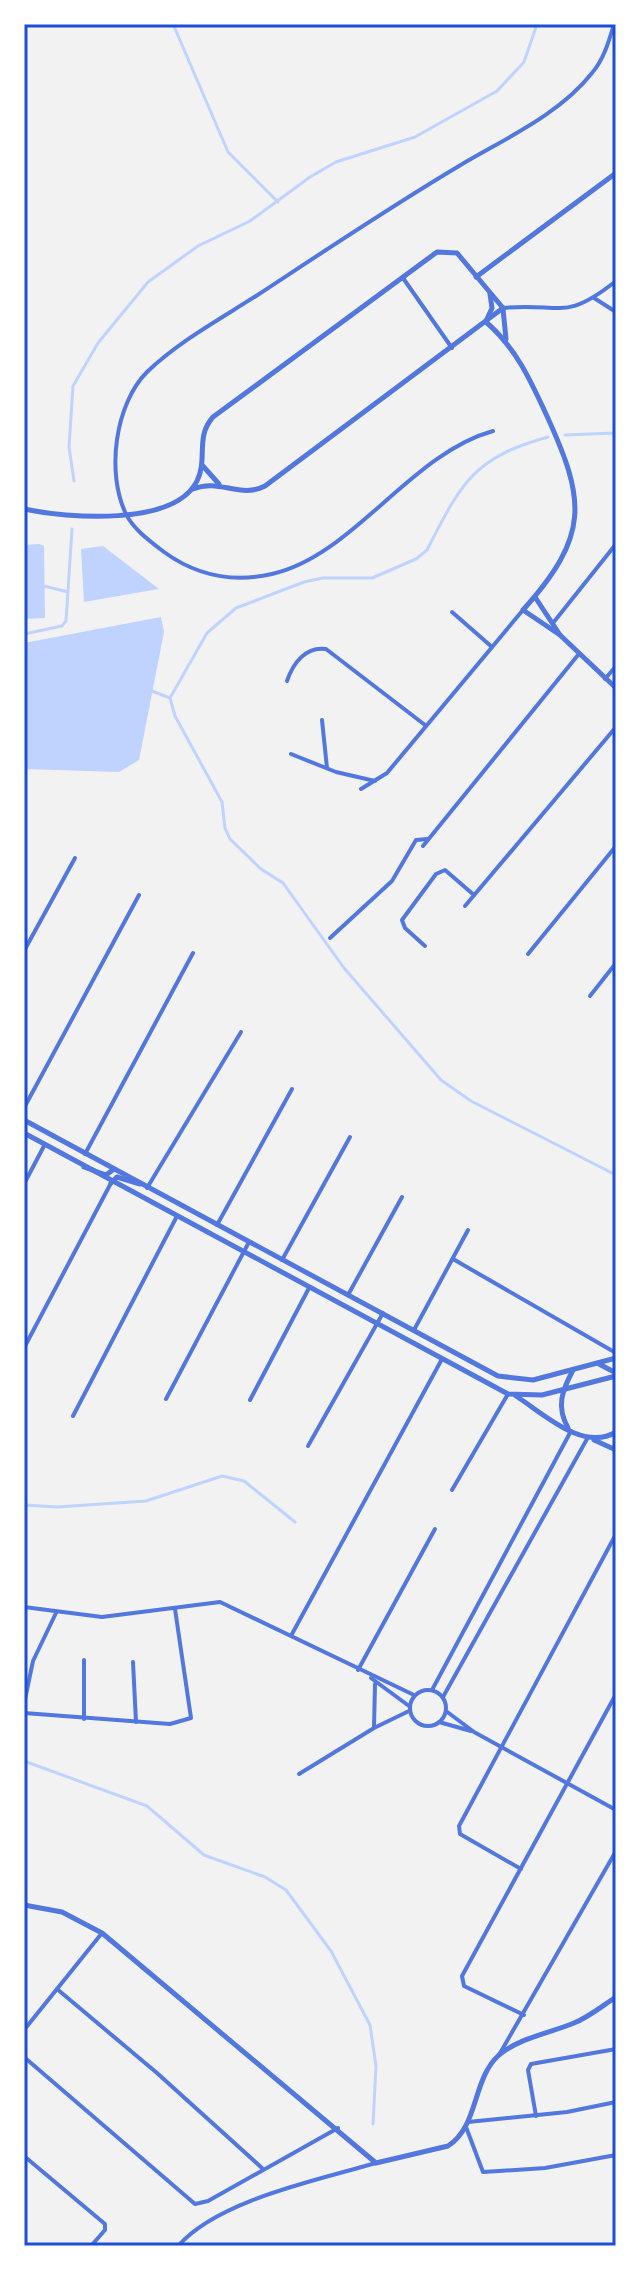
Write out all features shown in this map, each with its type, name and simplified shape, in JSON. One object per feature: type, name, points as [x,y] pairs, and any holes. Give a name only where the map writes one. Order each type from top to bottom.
[{"type":"street","points":[[493,431],[472,437],[440,457],[329,545],[296,566],[273,574],[227,578],[203,574],[179,562],[145,537],[126,514],[116,459],[116,435],[128,398],[147,372],[211,325],[566,99],[600,62],[614,24]]},
{"type":"street","points":[[476,277],[616,173]]},
{"type":"street","points":[[192,489],[202,465],[201,439],[213,417],[437,252],[450,250],[459,256],[503,308],[506,339],[565,455],[575,489],[575,518],[566,552],[535,597],[377,782],[361,789]]},
{"type":"street","points":[[403,278],[452,348]]},
{"type":"street","points":[[24,509],[126,514],[157,511],[192,489],[219,484],[243,492],[265,486],[503,308],[565,309],[594,298],[616,281]]},
{"type":"street","points":[[486,322],[492,308],[490,293]]},
{"type":"street","points":[[594,298],[616,312]]},
{"type":"street","points":[[486,322],[506,339]]},
{"type":"street","points":[[202,465],[219,484]]},
{"type":"street","points":[[551,626],[616,544]]},
{"type":"street","points":[[535,597],[551,626]]},
{"type":"street","points":[[523,610],[551,626],[616,688]]},
{"type":"street","points":[[452,612],[492,647]]},
{"type":"street","points":[[287,681],[299,659],[310,650],[321,648],[337,655],[425,725]]},
{"type":"street","points":[[423,846],[578,655]]},
{"type":"street","points":[[605,679],[616,666]]},
{"type":"street","points":[[322,720],[327,768]]},
{"type":"street","points":[[465,906],[616,727]]},
{"type":"street","points":[[291,754],[377,782]]},
{"type":"street","points":[[330,938],[392,881],[416,840],[428,839]]},
{"type":"street","points":[[528,954],[616,846]]},
{"type":"street","points":[[24,951],[75,858]]},
{"type":"street","points":[[425,946],[405,928],[402,920],[436,874],[445,870],[474,895]]},
{"type":"street","points":[[24,1108],[139,895]]},
{"type":"street","points":[[85,1154],[193,953]]},
{"type":"street","points":[[590,996],[616,963]]},
{"type":"street","points":[[144,1186],[241,1032]]},
{"type":"street","points":[[217,1225],[292,1089]]},
{"type":"street","points":[[24,1120],[498,1376],[533,1380],[616,1356]]},
{"type":"street","points":[[24,1133],[176,1218],[512,1395],[570,1430],[616,1450]]},
{"type":"street","points":[[282,1260],[350,1137]]},
{"type":"street","points":[[24,1184],[44,1146]]},
{"type":"street","points":[[83,1167],[91,1167],[106,1175],[114,1169]]},
{"type":"street","points":[[24,1348],[111,1183],[117,1177],[144,1186]]},
{"type":"street","points":[[348,1295],[402,1197]]},
{"type":"street","points":[[73,1416],[176,1218]]},
{"type":"street","points":[[414,1330],[468,1230]]},
{"type":"street","points":[[166,1399],[249,1242]]},
{"type":"street","points":[[453,1259],[616,1356]]},
{"type":"street","points":[[250,1400],[309,1288]]},
{"type":"street","points":[[308,1446],[383,1313]]},
{"type":"street","points":[[292,1634],[442,1359]]},
{"type":"street","points":[[598,1363],[616,1375]]},
{"type":"street","points":[[570,1430],[560,1407],[563,1391],[573,1370]]},
{"type":"street","points":[[512,1395],[563,1391],[616,1375]]},
{"type":"street","points":[[452,1490],[512,1395]]},
{"type":"street","points":[[24,1607],[102,1617],[220,1602],[292,1634],[369,1677],[414,1695],[432,1690],[570,1430]]},
{"type":"street","points":[[616,1432],[590,1439],[443,1697],[446,1711],[474,1732],[616,1810]]},
{"type":"street","points":[[358,1670],[435,1529]]},
{"type":"street","points":[[521,1869],[463,1837],[459,1830],[461,1821],[616,1534]]},
{"type":"street","points":[[24,1713],[170,1724],[191,1718],[175,1609]]},
{"type":"street","points":[[24,1704],[33,1661],[56,1613]]},
{"type":"street","points":[[84,1660],[84,1719]]},
{"type":"street","points":[[133,1662],[136,1722]]},
{"type":"street","points":[[369,1677],[409,1708],[414,1721],[424,1726],[439,1722],[474,1732]]},
{"type":"street","points":[[374,1682],[374,1728]]},
{"type":"street","points":[[432,1690],[443,1697]]},
{"type":"street","points":[[524,2015],[464,1986],[461,1979],[616,1694]]},
{"type":"street","points":[[299,1774],[409,1708],[414,1695]]},
{"type":"street","points":[[439,1722],[446,1711]]},
{"type":"street","points":[[178,2246],[195,2228],[252,2202],[376,2163],[448,2146],[467,2125],[497,2057],[616,1851]]},
{"type":"street","points":[[24,1905],[62,1912],[102,1933],[376,2163]]},
{"type":"street","points":[[24,2030],[102,1933]]},
{"type":"street","points":[[57,1989],[157,2073],[262,2168]]},
{"type":"street","points":[[497,2057],[524,2042],[573,2024],[616,1997]]},
{"type":"street","points":[[536,2116],[528,2070],[531,2064],[616,2049]]},
{"type":"street","points":[[24,2057],[193,2203],[208,2201],[338,2128]]},
{"type":"street","points":[[467,2125],[616,2102]]},
{"type":"street","points":[[467,2125],[483,2172],[545,2168],[616,2155]]},
{"type":"street","points":[[24,2156],[105,2224],[105,2230],[91,2246]]},
{"type":"water","points":[[24,545],[44,546],[45,618],[24,619]]},
{"type":"water","points":[[103,546],[159,589],[84,602],[81,549]]},
{"type":"water","points":[[161,617],[164,632],[139,760],[119,772],[24,769],[24,643]]},
{"type":"waterway","points":[[173,24],[228,152],[278,202]]},
{"type":"waterway","points":[[74,481],[69,447],[73,386],[98,343],[148,282],[198,246],[250,221],[336,162],[415,137],[497,91],[524,62],[537,24]]},
{"type":"waterway","points":[[565,435],[616,433]]},
{"type":"waterway","points":[[548,437],[502,454],[472,477],[450,507],[427,550],[416,559],[372,578],[323,578],[304,582],[236,608],[207,633],[170,698],[175,716],[222,802],[225,828],[230,839],[261,869],[283,883],[344,968],[441,1080],[471,1101],[616,1175]]},
{"type":"waterway","points":[[24,634],[62,626],[66,621],[72,529]]},
{"type":"waterway","points":[[44,586],[68,592]]},
{"type":"waterway","points":[[152,691],[170,698]]},
{"type":"waterway","points":[[24,1505],[57,1507],[146,1501],[222,1476],[244,1481],[295,1522]]},
{"type":"waterway","points":[[24,1761],[147,1806],[204,1855],[265,1877],[286,1890],[331,1951],[370,2025],[376,2066],[373,2124]]}]
